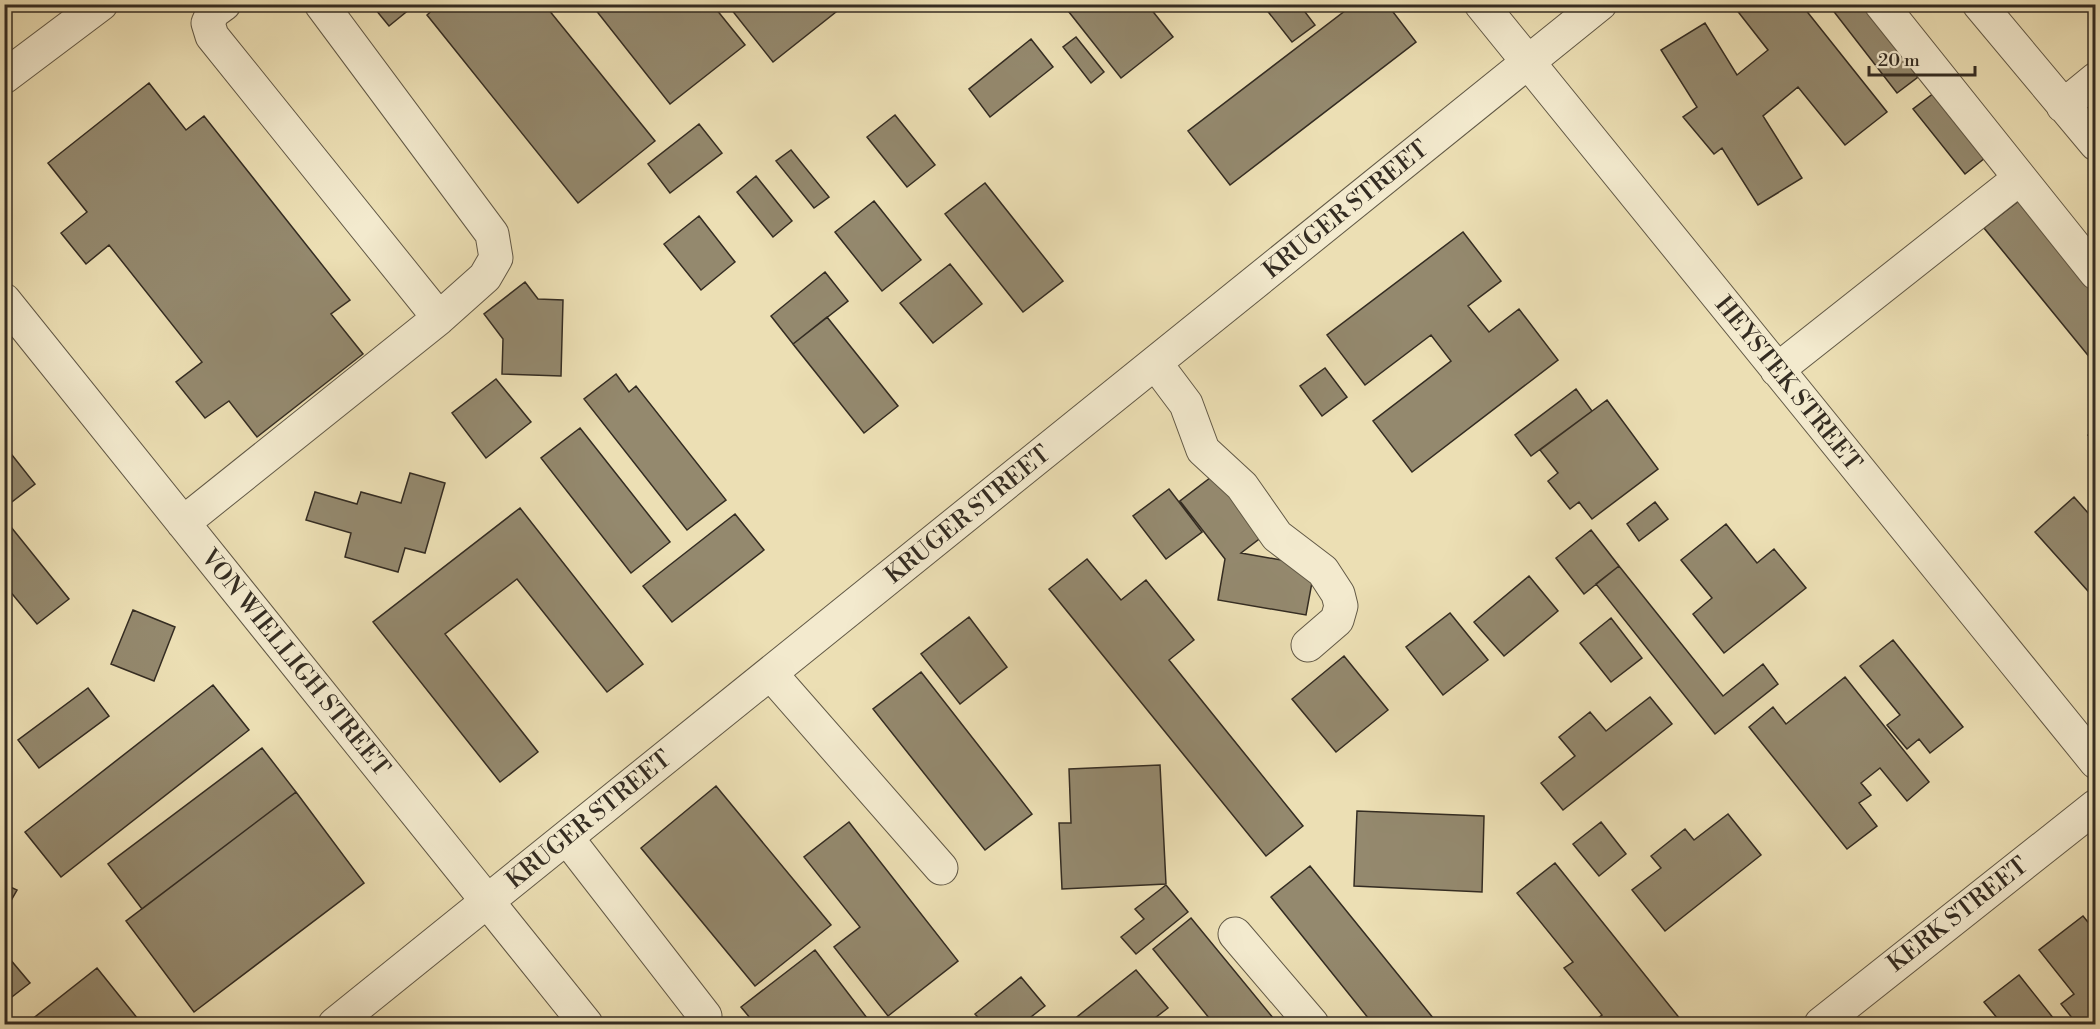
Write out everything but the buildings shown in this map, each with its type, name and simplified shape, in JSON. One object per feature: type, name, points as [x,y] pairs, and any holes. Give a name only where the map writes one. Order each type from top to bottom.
[{"type":"street","points":[[4,77],[101,4]]},
{"type":"street","points":[[224,4],[213,12],[208,23],[212,36],[440,318]]},
{"type":"street","points":[[183,523],[440,318],[485,277],[496,258],[492,234],[321,4]]},
{"type":"street","name":"HEYSTEK STREET","points":[[1481,4],[2096,762]]},
{"type":"street","name":"KRUGER STREET","points":[[334,1024],[1600,4]]},
{"type":"street","points":[[1881,4],[2096,273]]},
{"type":"street","points":[[1979,4],[2096,144]]},
{"type":"street","points":[[2063,106],[2096,79]]},
{"type":"street","points":[[1777,370],[2020,178]]},
{"type":"street","name":"VON WIELLIGH STREET","points":[[4,300],[486,903],[586,1024]]},
{"type":"street","points":[[1156,363],[1186,404],[1203,450],[1242,486],[1277,536],[1323,572],[1338,594],[1341,606],[1337,620],[1308,645]]},
{"type":"street","points":[[771,674],[941,867]]},
{"type":"street","name":"KERK STREET","points":[[1821,1024],[2096,806]]},
{"type":"street","points":[[567,838],[705,1016]]},
{"type":"street","points":[[1235,934],[1312,1024]]}]
